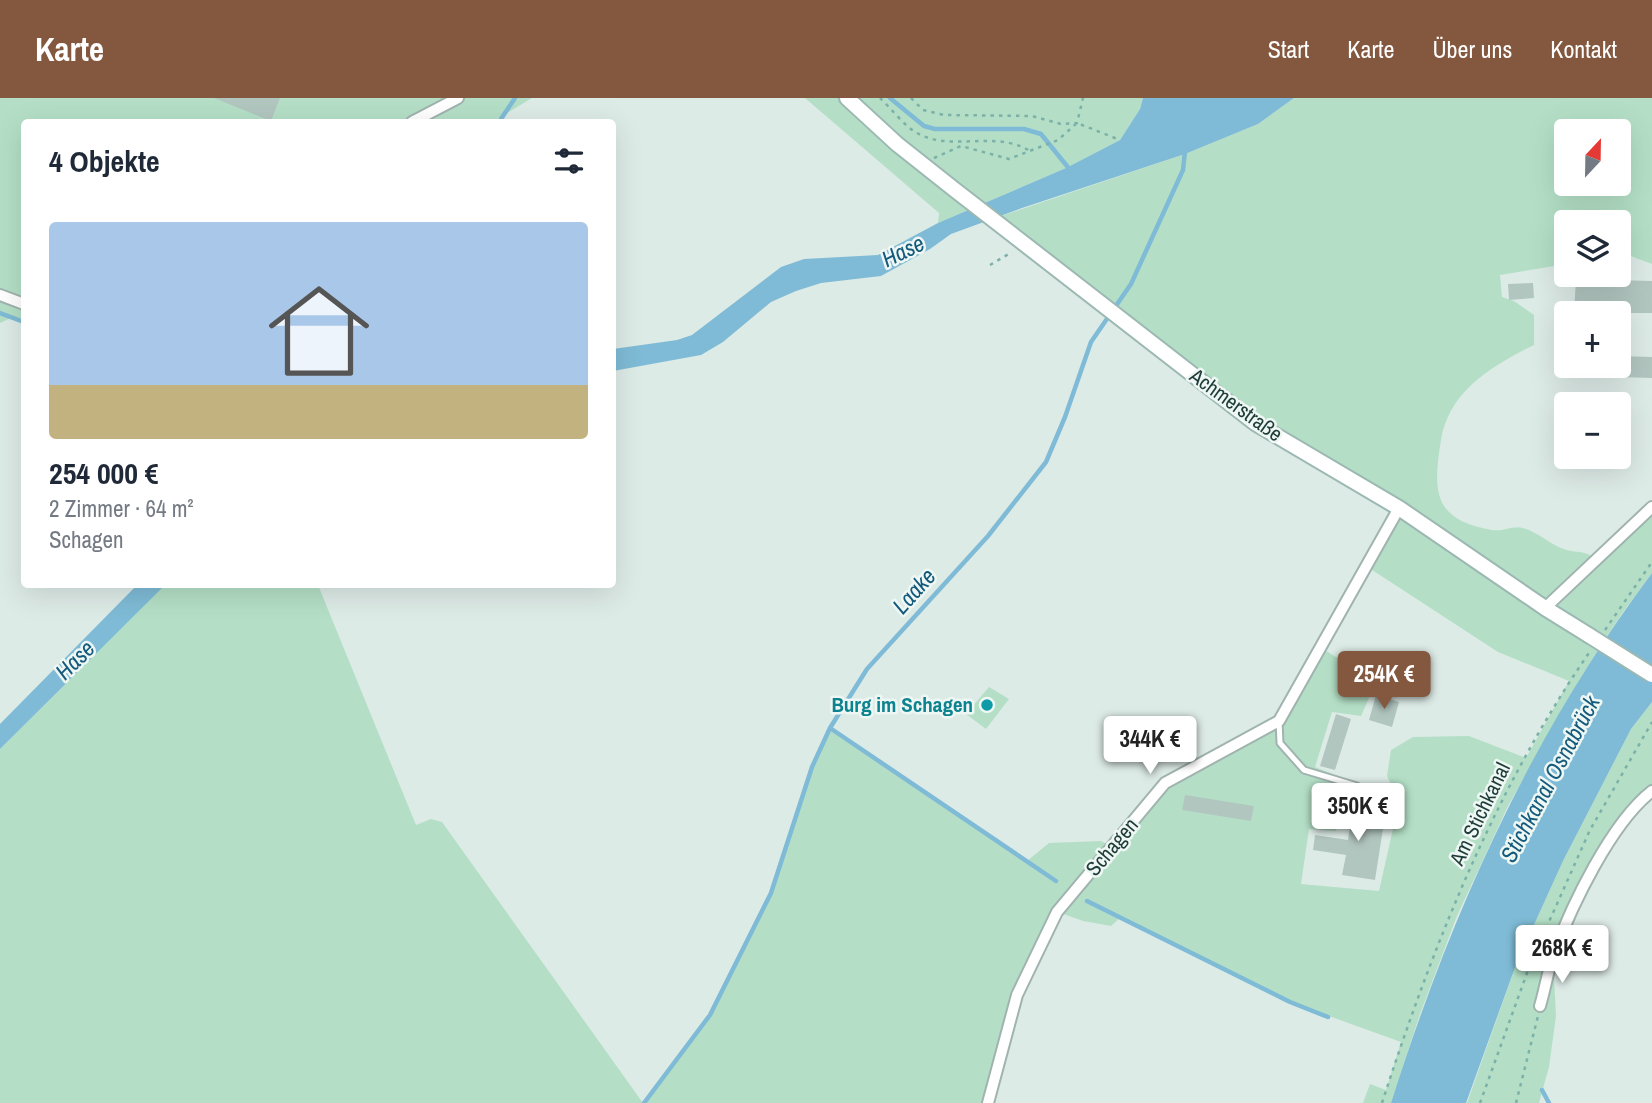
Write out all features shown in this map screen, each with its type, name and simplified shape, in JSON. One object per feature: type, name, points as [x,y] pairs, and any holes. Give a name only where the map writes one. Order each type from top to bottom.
[{"type":"street","points":[[418,119],[458,98]]},
{"type":"street","name":"Achmerstraße","points":[[847,98],[922,164],[1255,423],[1399,508],[1545,608],[1652,675]]},
{"type":"street","points":[[0,295],[21,303]]},
{"type":"street","points":[[1545,608],[1652,507]]},
{"type":"street","points":[[1279,721],[1399,508]]},
{"type":"street","name":"Schagen","points":[[988,1103],[1017,995],[1057,912],[1165,783],[1279,721]]},
{"type":"street","points":[[1540,1006],[1553,955],[1581,891],[1615,834],[1643,798],[1652,791]]},
{"type":"lane","points":[[1279,721],[1280,743],[1304,770],[1357,786]]},
{"type":"path","points":[[880,98],[919,135],[933,139],[1004,141],[1030,152]]},
{"type":"path","points":[[911,98],[923,110],[944,115],[1032,116],[1061,124],[1077,123],[1120,140]]},
{"type":"path","points":[[922,164],[961,146],[1009,159],[1041,149],[1058,140],[1077,123],[1083,98]]},
{"type":"path","points":[[990,265],[1013,251],[1019,240]]},
{"type":"path","name":"Am Stichkanal","points":[[1382,1103],[1407,1025],[1451,911],[1508,789],[1569,681],[1652,562]]},
{"type":"path","points":[[1480,1103],[1531,962],[1585,842],[1652,722]]},
{"type":"path","points":[[1516,1103],[1540,1006]]},
{"type":"green space","points":[[0,98],[532,98],[497,119],[21,119],[21,322],[11,318],[0,323]]},
{"type":"green space","points":[[805,98],[1143,98],[1140,109],[1120,140],[1066,168],[938,223],[939,213]]},
{"type":"green space","points":[[1294,98],[1652,98],[1652,264],[1631,256],[1631,210],[1554,210],[1554,266],[1500,275],[1502,297],[1514,301],[1534,315],[1534,345],[1488,371],[1453,407],[1441,440],[1437,474],[1441,500],[1447,510],[1458,519],[1492,530],[1523,528],[1561,548],[1596,559],[1652,507],[1652,573],[1583,674],[1508,806],[1457,916],[1420,1014],[1391,1103],[1363,1103],[1370,1084],[1386,1090],[1401,1042],[1290,1002],[1120,918],[1111,926],[1083,921],[1058,912],[1017,995],[988,1103],[644,1103],[710,1015],[771,893],[812,767],[830,728],[1027,861],[1049,843],[1101,841],[1112,847],[1165,783],[1279,721],[1320,647],[1376,682],[1361,716],[1332,712],[1315,767],[1346,779],[1336,831],[1309,829],[1301,884],[1379,891],[1399,802],[1387,776],[1391,750],[1413,737],[1469,736],[1526,758],[1569,681],[1498,652],[1366,566],[1399,508],[1255,423],[992,219],[1185,154],[1258,124]]},
{"type":"green space","points":[[161,588],[319,588],[416,825],[431,819],[442,822],[643,1103],[0,1103],[0,749]]},
{"type":"green space","points":[[989,687],[1009,699],[986,729],[966,714]]},
{"type":"green space","points":[[1652,702],[1652,791],[1615,834],[1553,955],[1556,1016],[1549,1067],[1539,1103],[1467,1103],[1517,962],[1563,861],[1631,729]]},
{"type":"water","name":"Hase","points":[[1143,98],[1294,98],[1258,124],[1185,154],[951,234],[881,276],[821,283],[796,291],[771,302],[723,342],[701,355],[616,370],[616,349],[677,340],[692,335],[781,267],[804,259],[878,255],[938,223],[1066,168],[1120,140],[1140,109]]},
{"type":"water","name":"Stichkanal Osnabrück","points":[[1652,573],[1652,702],[1631,729],[1563,861],[1517,962],[1466,1103],[1391,1103],[1440,962],[1499,827],[1532,761],[1569,697]]},
{"type":"water","name":"Hase","points":[[134,588],[162,588],[0,749],[0,724]]},
{"type":"building","points":[[214,98],[280,98],[272,119]]},
{"type":"building","points":[[1631,280],[1652,281],[1652,313],[1631,313],[1631,301],[1575,301],[1576,287],[1631,287]]},
{"type":"building","points":[[1533,283],[1534,298],[1509,300],[1508,284]]},
{"type":"building","points":[[1631,356],[1652,357],[1652,378],[1631,377]]},
{"type":"building","points":[[1376,695],[1399,702],[1392,727],[1369,720]]},
{"type":"building","points":[[1336,714],[1351,719],[1335,770],[1320,766]]},
{"type":"building","points":[[1185,795],[1254,806],[1251,821],[1182,810]]},
{"type":"building","points":[[1354,804],[1386,809],[1375,880],[1342,875],[1346,855],[1313,850],[1315,835],[1348,840]]},
{"type":"waterway","points":[[501,119],[515,98]]},
{"type":"waterway","points":[[890,98],[924,126],[935,129],[1024,129],[1041,134],[1071,171]]},
{"type":"waterway","name":"Laake","points":[[644,1103],[710,1015],[771,893],[812,767],[830,728],[867,669],[988,536],[1046,462],[1091,342],[1131,284],[1183,170],[1185,151]]},
{"type":"waterway","points":[[0,313],[21,321]]},
{"type":"waterway","points":[[830,728],[1056,881]]},
{"type":"waterway","points":[[1087,901],[1290,1002],[1328,1017]]},
{"type":"waterway","points":[[1542,1090],[1549,1103]]},
{"type":"place","name":"Burg im Schagen","points":[[987,705]]}]
